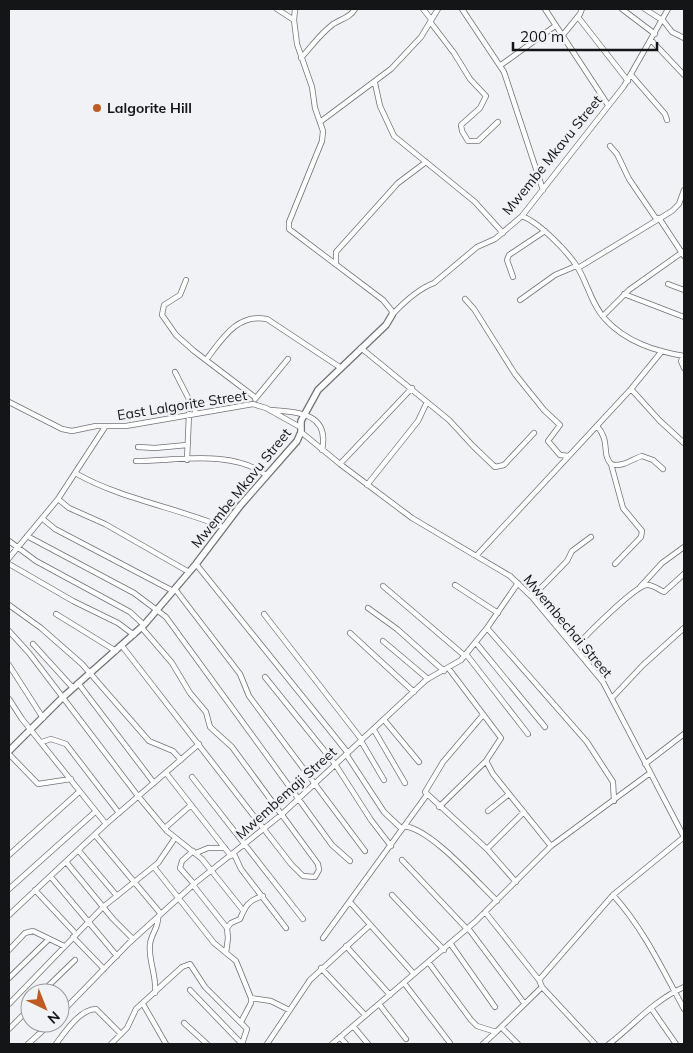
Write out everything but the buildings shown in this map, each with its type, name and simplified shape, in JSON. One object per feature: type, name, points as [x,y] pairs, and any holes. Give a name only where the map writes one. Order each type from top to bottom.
[{"type":"street","points":[[276,9],[294,20]]},
{"type":"street","points":[[295,9],[295,36],[312,87],[315,108],[323,136],[288,226],[295,234],[383,300],[392,311],[392,315]]},
{"type":"street","points":[[301,58],[322,34],[332,25],[349,16],[355,9]]},
{"type":"street","points":[[424,9],[470,79],[486,96],[480,108],[461,125],[468,141],[478,141],[498,122]]},
{"type":"street","points":[[320,122],[375,83],[414,46],[438,9]]},
{"type":"street","points":[[462,9],[500,65],[509,85],[543,190]]},
{"type":"street","points":[[545,9],[608,105]]},
{"type":"street","points":[[562,36],[578,17],[582,9]]},
{"type":"street","points":[[622,9],[655,34]]},
{"type":"street","points":[[645,9],[662,20],[672,32],[684,38]]},
{"type":"street","name":"Mwembe Mkavu Street","points":[[9,750],[62,698],[134,635],[158,609],[266,475],[297,441],[304,413],[318,390],[386,325],[392,315],[404,303],[426,286],[434,283],[476,247],[503,233],[522,216],[632,76],[668,9]]},
{"type":"street","points":[[578,17],[628,81]]},
{"type":"street","points":[[500,65],[555,26]]},
{"type":"street","points":[[651,40],[684,74]]},
{"type":"street","points":[[632,76],[665,114],[667,120]]},
{"type":"street","points":[[375,83],[380,106],[390,131],[397,140],[482,209],[503,233]]},
{"type":"street","points":[[603,316],[624,294],[683,254],[629,179],[617,154],[610,146]]},
{"type":"street","points":[[336,263],[335,254],[342,245],[398,183],[426,162]]},
{"type":"street","points":[[520,300],[555,276],[577,267],[676,208],[684,190]]},
{"type":"street","points":[[522,216],[545,231],[577,267],[603,316],[630,338],[662,351],[684,356],[681,361],[684,368]]},
{"type":"street","points":[[513,277],[507,260],[509,255],[545,231]]},
{"type":"street","points":[[186,280],[180,295],[164,306],[162,315],[176,335],[256,398]]},
{"type":"street","points":[[668,284],[684,290]]},
{"type":"street","points":[[624,294],[684,317]]},
{"type":"street","points":[[465,299],[474,309],[515,374],[544,410],[560,424],[549,442],[563,456],[570,455]]},
{"type":"street","points":[[206,360],[233,327],[249,318],[256,317],[267,319],[341,368]]},
{"type":"street","points":[[361,348],[450,420],[495,467],[504,465],[534,433]]},
{"type":"street","points":[[476,555],[632,389],[662,351]]},
{"type":"street","points":[[250,405],[288,359]]},
{"type":"street","points":[[175,372],[196,414]]},
{"type":"street","points":[[340,464],[412,388]]},
{"type":"street","points":[[632,389],[660,421],[684,442]]},
{"type":"street","name":"East Lalgorite Street","points":[[9,402],[66,430],[139,424],[250,405],[270,410],[301,430]]},
{"type":"street","points":[[367,485],[418,421],[427,402]]},
{"type":"street","points":[[270,410],[304,413],[321,427],[324,436],[322,450]]},
{"type":"street","points":[[187,460],[189,414]]},
{"type":"street","points":[[597,426],[606,439],[606,455],[611,464],[624,508],[642,531],[641,537],[615,564]]},
{"type":"street","points":[[9,558],[58,499],[105,427]]},
{"type":"street","name":"Mwembechai Street","points":[[301,430],[322,450],[412,518],[476,555],[518,583],[532,597],[598,675],[612,698],[684,837]]},
{"type":"street","points":[[138,447],[155,448],[187,445]]},
{"type":"street","points":[[611,464],[615,466],[624,464],[642,456],[653,460],[663,469]]},
{"type":"street","points":[[136,461],[187,460],[230,462],[251,466],[266,475]]},
{"type":"street","points":[[76,474],[108,488],[187,513],[223,527]]},
{"type":"street","points":[[58,499],[68,508],[105,524],[189,572]]},
{"type":"street","points":[[43,519],[55,529],[174,590],[240,674],[249,696],[365,851]]},
{"type":"street","points":[[27,536],[134,593],[158,609],[172,625],[332,845],[350,861]]},
{"type":"street","points":[[532,597],[567,561],[572,551],[590,537]]},
{"type":"street","points":[[9,541],[36,561],[130,612],[143,626],[172,663],[206,712],[210,727],[232,747],[318,864],[319,870],[315,877],[303,876],[263,829],[122,646]]},
{"type":"street","points":[[575,648],[591,631],[639,590],[649,575],[684,547]]},
{"type":"street","points":[[9,564],[73,601],[118,623],[134,635]]},
{"type":"street","points":[[196,564],[347,753],[384,812],[403,828],[417,829],[442,848],[497,901]]},
{"type":"street","points":[[639,590],[650,585],[664,592],[684,574]]},
{"type":"street","name":"Mwembemaji Street","points":[[70,1004],[133,939],[178,898],[281,815],[347,753],[385,721],[428,679],[447,670],[465,655],[476,643],[518,583]]},
{"type":"street","points":[[455,585],[498,613]]},
{"type":"street","points":[[383,586],[465,655],[528,734]]},
{"type":"street","points":[[9,605],[53,639],[90,673],[117,707],[148,740],[173,751],[181,760]]},
{"type":"street","points":[[368,608],[447,670],[501,736],[486,761],[439,807]]},
{"type":"street","points":[[56,614],[116,651]]},
{"type":"street","points":[[264,614],[362,740],[384,780]]},
{"type":"street","points":[[487,628],[587,742],[613,782],[614,801]]},
{"type":"street","points":[[612,698],[643,665],[684,628]]},
{"type":"street","points":[[9,631],[29,653],[164,828],[194,852],[242,909]]},
{"type":"street","points":[[350,633],[414,692]]},
{"type":"street","points":[[383,641],[428,679]]},
{"type":"street","points":[[476,643],[545,727]]},
{"type":"street","points":[[33,644],[76,686],[154,783]]},
{"type":"street","points":[[9,665],[43,718]]},
{"type":"street","points":[[265,677],[335,764],[371,820],[391,846]]},
{"type":"street","points":[[9,698],[79,792],[106,824]]},
{"type":"street","points":[[483,715],[443,762],[425,789],[426,796],[487,849],[516,882]]},
{"type":"street","points":[[385,721],[420,762]]},
{"type":"street","points":[[374,730],[405,783]]},
{"type":"street","points":[[646,764],[684,734]]},
{"type":"street","points":[[42,742],[52,739],[66,744],[119,813]]},
{"type":"street","points":[[9,915],[106,824],[199,744]]},
{"type":"street","points":[[9,750],[38,784],[71,780]]},
{"type":"street","points":[[486,761],[509,794],[551,846]]},
{"type":"street","points":[[166,773],[225,848],[233,855],[240,869],[263,896],[286,928]]},
{"type":"street","points":[[332,1044],[444,950],[497,901],[551,846],[650,773]]},
{"type":"street","points":[[192,777],[303,919]]},
{"type":"street","points":[[9,855],[79,792]]},
{"type":"street","points":[[488,811],[509,794]]},
{"type":"street","points":[[323,938],[426,796]]},
{"type":"street","points":[[164,828],[191,805]]},
{"type":"street","points":[[9,889],[95,812]]},
{"type":"street","points":[[487,849],[524,812]]},
{"type":"street","points":[[96,835],[160,916],[150,944],[156,979],[155,994]]},
{"type":"street","points":[[539,980],[613,895],[684,837]]},
{"type":"street","points":[[9,1004],[103,907],[154,867],[175,838]]},
{"type":"street","points":[[225,848],[208,848],[194,852],[182,862],[180,868],[227,928],[226,953]]},
{"type":"street","points":[[79,850],[117,896]]},
{"type":"street","points":[[402,860],[468,928],[524,1003]]},
{"type":"street","points":[[67,862],[103,907],[133,939]]},
{"type":"street","points":[[154,867],[214,943],[236,962],[252,1003],[240,1022]]},
{"type":"street","points":[[51,877],[116,956]]},
{"type":"street","points":[[35,890],[104,969]]},
{"type":"street","points":[[392,895],[444,950]]},
{"type":"street","points":[[613,895],[629,914],[684,1009]]},
{"type":"street","points":[[227,928],[231,923],[240,920],[242,909],[250,901],[263,896]]},
{"type":"street","points":[[350,902],[414,974]]},
{"type":"street","points":[[485,912],[539,980],[542,987],[595,1044]]},
{"type":"street","points":[[266,1044],[321,968],[370,925]]},
{"type":"street","points":[[9,950],[28,931],[38,932],[64,946]]},
{"type":"street","points":[[9,978],[49,939]]},
{"type":"street","points":[[450,944],[494,1007]]},
{"type":"street","points":[[346,946],[390,995]]},
{"type":"street","points":[[51,983],[75,960]]},
{"type":"street","points":[[429,963],[471,1020],[477,1026],[496,1032]]},
{"type":"street","points":[[111,1044],[130,1023],[133,1013],[182,967],[190,964],[206,987],[247,1031],[242,1044],[190,990]]},
{"type":"street","points":[[321,968],[365,1015]]},
{"type":"street","points":[[404,983],[450,1043]]},
{"type":"street","points":[[483,1044],[542,987]]},
{"type":"street","points":[[609,1044],[651,1008],[684,987]]},
{"type":"street","points":[[251,998],[271,1001],[289,1010]]},
{"type":"street","points":[[143,1004],[166,1044]]},
{"type":"street","points":[[379,1004],[406,1039]]},
{"type":"street","points":[[651,1008],[676,1044]]},
{"type":"street","points":[[56,1044],[77,1020],[92,1009],[96,1009],[120,1034]]},
{"type":"street","points":[[9,1029],[20,1018]]},
{"type":"street","points":[[184,1023],[206,1044]]},
{"type":"street","points":[[353,1026],[368,1044]]},
{"type":"street","points":[[501,1027],[518,1044]]},
{"type":"street","points":[[28,1044],[40,1033]]},
{"type":"street","points":[[340,1037],[346,1044]]},
{"type":"place","name":"Lalgorite Hill","points":[[97,108]]}]
